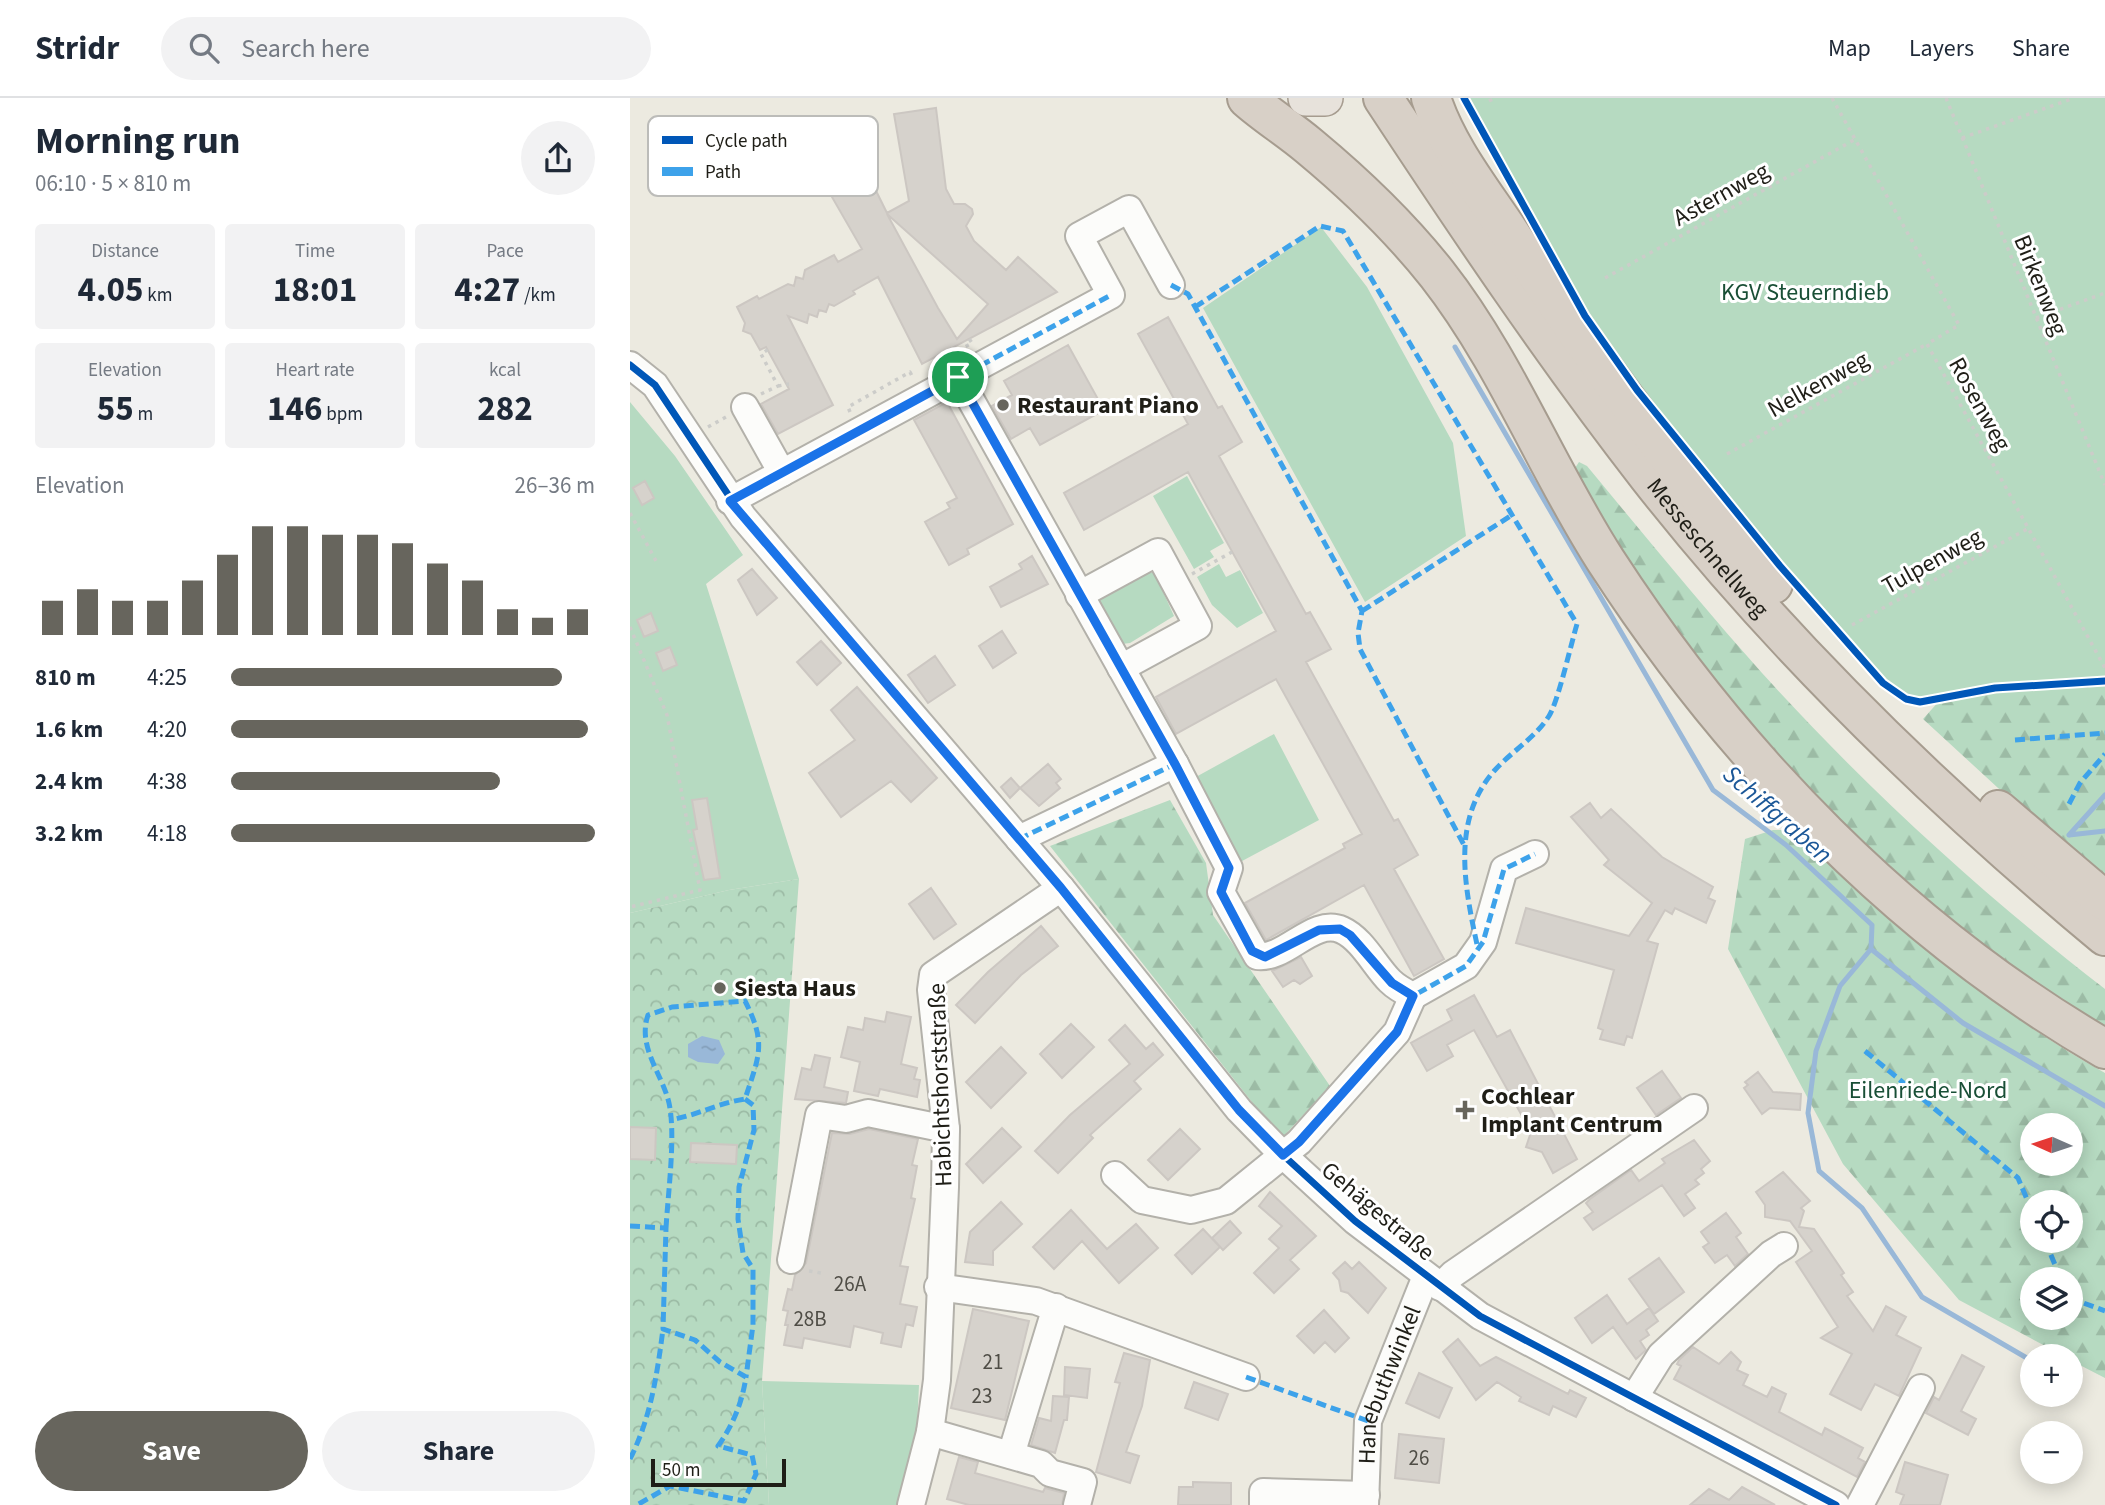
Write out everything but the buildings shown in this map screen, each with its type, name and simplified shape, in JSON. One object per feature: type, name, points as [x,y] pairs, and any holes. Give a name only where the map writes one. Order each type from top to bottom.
[{"type":"highway","points":[[1247,98],[1305,143],[1380,208],[1438,275],[1503,376],[1606,560],[1662,639],[1758,761],[1856,862],[1950,945],[2065,1026],[2105,1049]]},
{"type":"highway","name":"Messeschnellweg","points":[[1383,98],[1486,254],[1613,427],[1710,549],[1847,700],[2023,868],[2105,936]]},
{"type":"highway","points":[[1431,98],[1441,129],[1542,283],[1628,405],[1771,581],[1903,720],[2017,827],[2105,901]]},
{"type":"main road","points":[[1306,98],[1325,98]]},
{"type":"street","points":[[730,501],[1111,295],[1079,236],[1129,209],[1171,285]]},
{"type":"street","name":"Gehägestraße","points":[[630,365],[656,385],[730,501],[1061,888],[1239,1110],[1283,1155],[1355,1221],[1480,1316],[1634,1398],[1790,1494],[1836,1505]]},
{"type":"street","points":[[958,377],[1175,764],[1229,868],[1221,892],[1252,951],[1265,957],[1319,930],[1340,929],[1350,935],[1392,983],[1413,996],[1466,966],[1483,942],[1504,869],[1535,854]]},
{"type":"street","points":[[745,407],[782,473]]},
{"type":"street","points":[[1079,595],[1158,552],[1198,626],[1121,668]]},
{"type":"street","points":[[1019,839],[1175,764]]},
{"type":"street","name":"Habichtshorststraße","points":[[911,1505],[930,1432],[937,1380],[938,1287],[946,1129],[931,990],[933,975],[1061,888]]},
{"type":"street","name":"Gehägestraße","points":[[1115,1175],[1142,1200],[1191,1210],[1226,1201],[1299,1142],[1397,1032],[1413,996]]},
{"type":"street","name":"Gehägestraße","points":[[1433,1282],[1453,1273],[1694,1108]]},
{"type":"street","points":[[791,1260],[819,1115],[846,1119],[867,1113],[946,1129]]},
{"type":"street","points":[[1634,1398],[1661,1355],[1771,1254],[1784,1246]]},
{"type":"street","name":"Hanebuthwinkel","points":[[1262,1505],[1263,1492],[1366,1500],[1368,1421],[1433,1282]]},
{"type":"street","points":[[938,1287],[1036,1301],[1246,1377]]},
{"type":"street","points":[[1011,1455],[1056,1307]]},
{"type":"street","points":[[1860,1505],[1922,1388]]},
{"type":"street","points":[[930,1432],[1041,1464],[1050,1473],[1083,1482],[1077,1505]]},
{"type":"path","points":[[1489,102],[1495,98]]},
{"type":"path","points":[[1962,138],[2074,98]]},
{"type":"path","points":[[2036,318],[2105,293]]},
{"type":"path","points":[[778,386],[789,384]]},
{"type":"path","points":[[630,513],[656,561]]},
{"type":"path","points":[[1175,584],[1233,552]]},
{"type":"path","points":[[630,627],[667,715],[700,890],[630,907]]},
{"type":"path","points":[[815,1272],[821,1273]]},
{"type":"green space","name":"KGV Steuerndieb","points":[[1464,98],[2105,98],[2105,681],[1995,688],[1920,702],[1906,699],[1883,683],[1780,566],[1637,390],[1585,316]]},
{"type":"green space","points":[[1321,227],[1367,287],[1453,443],[1466,536],[1365,602],[1203,308]]},
{"type":"green space","points":[[630,402],[675,456],[743,555],[706,584],[799,879],[729,890],[630,913]]},
{"type":"green space","points":[[1579,462],[1587,466],[1762,673],[1842,758],[1970,878],[2105,989],[2105,1029],[2020,974],[1928,907],[1759,741],[1641,587],[1573,471]]},
{"type":"green space","points":[[1187,476],[1224,543],[1210,551],[1214,557],[1194,569],[1153,496]]},
{"type":"green space","points":[[1219,564],[1226,577],[1240,570],[1263,613],[1237,628],[1212,605],[1197,577]]},
{"type":"green space","points":[[1148,571],[1155,574],[1174,616],[1130,643],[1122,644],[1098,606],[1098,598]]},
{"type":"green space","points":[[2105,681],[2105,875],[2010,799],[1923,719],[1941,699],[1995,688]]},
{"type":"green space","points":[[1274,734],[1319,820],[1229,868],[1185,783]]},
{"type":"green space","points":[[1170,800],[1206,863],[1213,915],[1330,1086],[1281,1139],[1050,846]]},
{"type":"green space","name":"Eilenriede-Nord","points":[[1773,830],[1788,830],[1986,995],[2024,1023],[2105,1073],[2105,1378],[2083,1367],[2083,1344],[2042,1344],[1959,1300],[1843,1164],[1728,949],[1745,839]]},
{"type":"green space","points":[[799,879],[762,1381],[769,1505],[630,1505],[630,913],[729,890]]},
{"type":"green space","points":[[762,1381],[919,1385],[917,1427],[902,1505],[769,1505]]},
{"type":"water","points":[[702,1036],[719,1040],[725,1054],[718,1064],[698,1062],[688,1057],[688,1044]]},
{"type":"waterway","name":"Schiffgraben","points":[[1455,347],[1713,790],[1786,845],[1872,925],[1871,949]]},
{"type":"waterway","points":[[2069,835],[2105,795]]},
{"type":"waterway","points":[[2069,835],[2105,831]]},
{"type":"waterway","points":[[1871,949],[1840,986],[1816,1051],[1808,1113],[1819,1171],[1862,1208],[1922,1297],[2020,1354]]},
{"type":"waterway","name":"Schiffgraben","points":[[1871,949],[1963,1023],[2105,1106]]},
{"type":"marked path","points":[[1195,307],[1320,226],[1343,231],[1577,624],[1553,709],[1537,731],[1495,770],[1481,790],[1472,811],[1466,833],[1465,856],[1469,903],[1478,949]]},
{"type":"marked path","points":[[1171,285],[1188,294],[1362,611],[1358,633],[1360,649],[1465,847]]},
{"type":"marked path","points":[[730,501],[1111,295]]},
{"type":"marked path","points":[[958,377],[1175,764],[1229,868],[1221,892],[1257,956],[1278,952],[1321,929],[1342,930],[1362,946],[1390,981],[1413,996],[1466,966],[1483,942],[1504,869],[1535,854]]},
{"type":"marked path","points":[[1362,611],[1512,515]]},
{"type":"marked path","points":[[2015,740],[2105,733]]},
{"type":"marked path","points":[[2069,804],[2080,783],[2105,754]]},
{"type":"marked path","points":[[1019,839],[1175,764]]},
{"type":"marked path","points":[[1283,1155],[1299,1142],[1397,1032],[1413,996]]},
{"type":"marked path","points":[[666,1228],[672,1147],[672,1131],[671,1116],[666,1092],[648,1049],[645,1027],[648,1015],[672,1007],[745,1001],[758,1040],[757,1060],[745,1099],[726,1103],[688,1116],[679,1118],[669,1120]]},
{"type":"marked path","points":[[1865,1051],[2018,1178],[2023,1190]]},
{"type":"marked path","points":[[745,1099],[753,1105],[754,1130],[739,1187],[738,1219],[743,1253],[753,1269],[753,1325],[746,1377]]},
{"type":"marked path","points":[[630,1226],[666,1228],[663,1329],[695,1340],[720,1362],[746,1377],[736,1413],[718,1446],[752,1455],[756,1474],[744,1501],[670,1486],[637,1505]]},
{"type":"marked path","points":[[2050,1253],[2056,1267]]},
{"type":"marked path","points":[[2083,1303],[2105,1311]]},
{"type":"marked path","points":[[630,1459],[648,1412],[663,1329]]},
{"type":"marked path","points":[[1246,1377],[1368,1421]]},
{"type":"cycle path","points":[[1464,98],[1585,316],[1637,390],[1780,566],[1883,683],[1906,699],[1920,702],[1995,688],[2105,681]]},
{"type":"cycle path","points":[[630,365],[655,385],[743,517],[1061,888],[1239,1110],[1283,1155],[1355,1221],[1480,1316],[1836,1505]]},
{"type":"place","name":"Restaurant Piano","points":[[1003,405]]},
{"type":"place","name":"Siesta Haus","points":[[720,988]]},
{"type":"place","name":"Cochlear Implant Centrum","points":[[1465,1110]]},
{"type":"route","points":[[958,377],[1175,764],[1229,868],[1221,892],[1252,951],[1257,956],[1265,957],[1319,930],[1340,929],[1350,935],[1392,983],[1413,996],[1397,1032],[1299,1142],[1283,1155],[1239,1110],[1061,888],[730,501],[958,377]]}]
